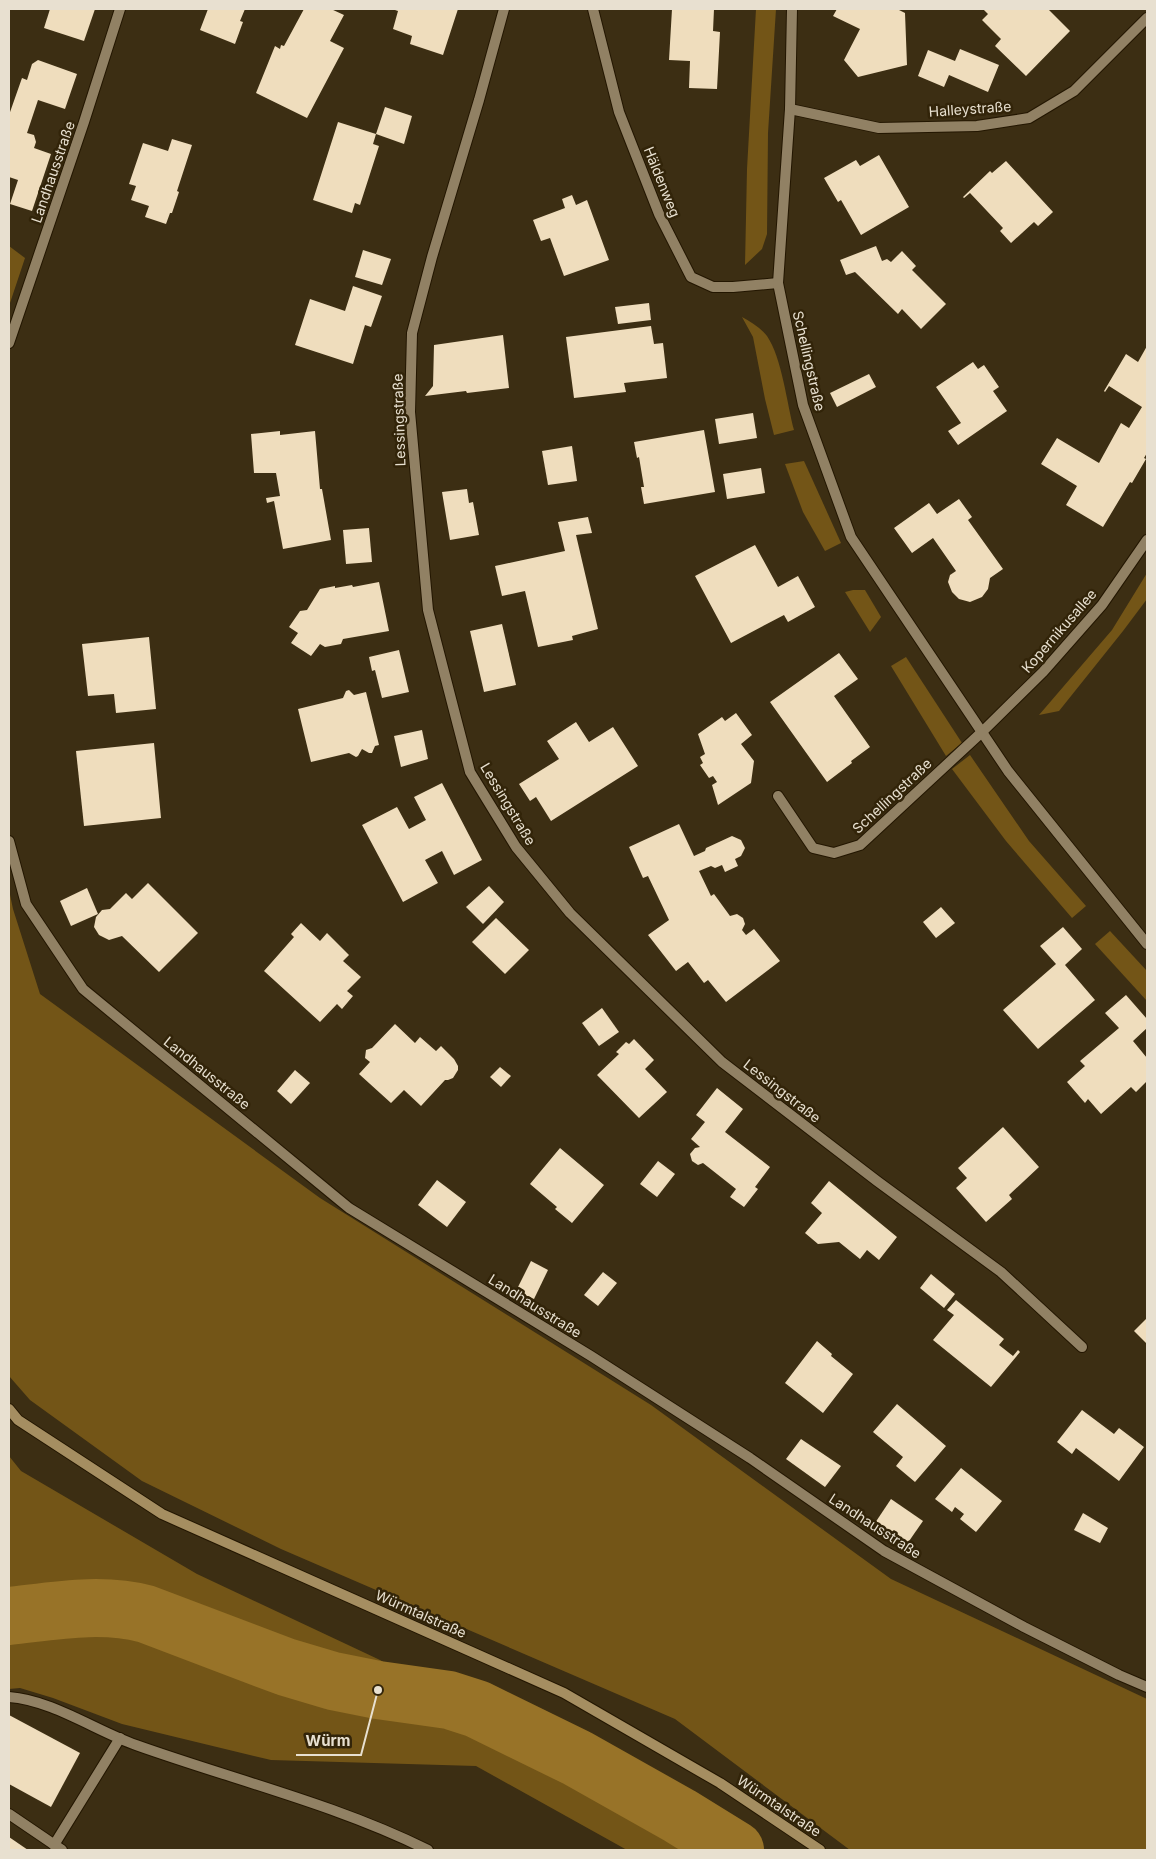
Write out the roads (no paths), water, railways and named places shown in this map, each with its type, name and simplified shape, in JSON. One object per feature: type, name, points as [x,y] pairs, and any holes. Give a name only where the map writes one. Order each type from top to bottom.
[{"type":"main road","name":"Würmtalstraße","points":[[9,1409],[18,1420],[162,1514],[564,1692],[720,1783],[820,1850]]},
{"type":"street","name":"Landhausstraße","points":[[9,343],[120,9]]},
{"type":"street","name":"Lessingstraße","points":[[504,9],[412,333],[410,412],[428,610],[470,772],[516,847],[570,914],[722,1062],[877,1181],[1001,1272],[1082,1348]]},
{"type":"street","name":"Häldenweg","points":[[593,9],[620,112],[659,214],[691,277],[713,287],[778,283]]},
{"type":"street","name":"Schellingstraße","points":[[792,9],[790,109],[778,283],[803,405],[851,538],[1008,771],[1147,944]]},
{"type":"street","name":"Halleystraße","points":[[790,109],[878,128],[977,126],[1029,118],[1074,91],[1147,18]]},
{"type":"street","name":"Kopernikusallee","points":[[982,732],[1043,672],[1102,605],[1147,540]]},
{"type":"street","name":"Schellingstraße","points":[[778,796],[813,848],[834,853],[860,845],[982,732]]},
{"type":"street","name":"Landhausstraße","points":[[9,841],[26,904],[83,989],[349,1208],[591,1356],[750,1458],[884,1551],[1024,1627],[1147,1687]]},
{"type":"street","points":[[9,1697],[46,1706],[134,1744],[332,1809],[428,1850]]},
{"type":"street","points":[[9,1814],[58,1848],[120,1738]]},
{"type":"waterway","points":[[9,1616],[95,1608],[129,1610],[146,1614],[286,1667],[333,1681],[378,1690],[449,1700],[477,1709],[577,1758],[680,1816],[735,1850]]},
{"type":"place","name":"Würm","points":[[378,1690]]}]
